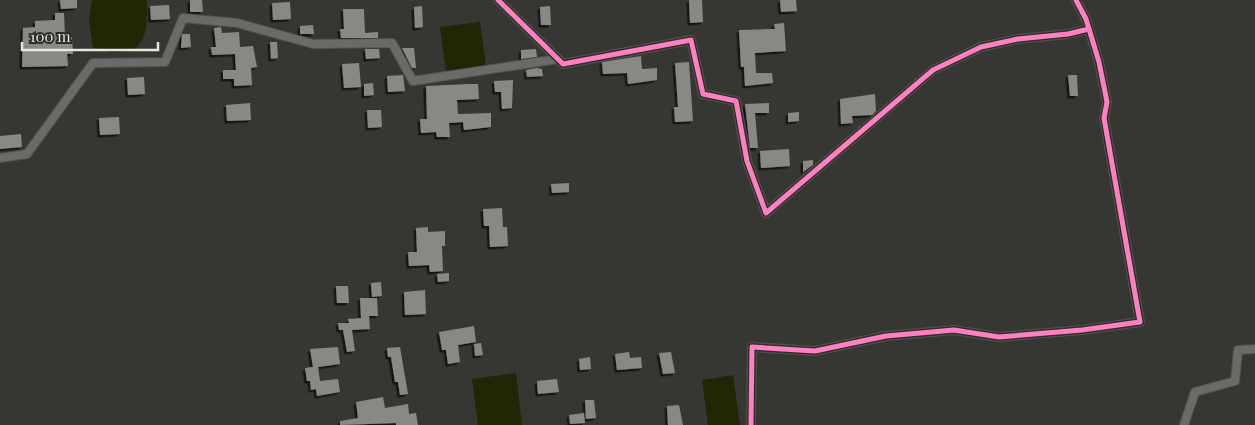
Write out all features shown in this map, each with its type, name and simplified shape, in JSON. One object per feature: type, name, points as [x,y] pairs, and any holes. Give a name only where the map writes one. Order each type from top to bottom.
[{"type":"street","points":[[498,0],[564,64],[691,40],[703,94],[736,100],[747,161],[766,213],[932,70],[981,47],[1018,39],[1068,34],[1089,29]]},
{"type":"street","points":[[751,425],[752,347],[815,351],[886,336],[954,330],[999,338],[1140,322],[1104,118],[1108,102],[1089,29],[1076,0]]},
{"type":"street","points":[[0,158],[27,154],[93,63],[165,62],[183,18],[237,23],[313,44],[392,43],[413,81],[558,59]]},
{"type":"street","points":[[1184,425],[1195,392],[1235,381],[1238,350],[1255,349]]},
{"type":"shaded area","points":[[92,0],[147,0],[145,34],[133,51],[111,52],[93,48],[89,20]]},
{"type":"shaded area","points":[[480,22],[486,66],[446,71],[440,27]]},
{"type":"shaded area","points":[[516,373],[522,425],[478,425],[472,379]]},
{"type":"shaded area","points":[[733,375],[740,425],[708,425],[702,380]]},
{"type":"building","points":[[60,0],[77,0],[77,8],[61,9]]},
{"type":"building","points":[[190,0],[202,0],[203,12],[190,12]]},
{"type":"building","points":[[689,0],[702,0],[703,22],[690,23]]},
{"type":"building","points":[[780,0],[796,0],[797,11],[781,12]]},
{"type":"building","points":[[290,2],[291,19],[273,20],[272,3]]},
{"type":"building","points":[[169,5],[170,19],[151,20],[150,6]]},
{"type":"building","points":[[422,6],[423,27],[415,28],[414,7]]},
{"type":"building","points":[[550,6],[551,25],[541,25],[540,7]]},
{"type":"building","points":[[343,9],[364,9],[365,33],[378,32],[378,38],[341,38],[340,29],[344,29]]},
{"type":"building","points":[[55,13],[64,13],[65,37],[72,37],[73,54],[67,54],[68,66],[22,67],[23,28],[35,27],[35,21],[55,20]]},
{"type":"building","points":[[784,23],[786,51],[755,53],[756,73],[772,73],[773,83],[745,86],[744,67],[741,67],[739,30],[775,29],[774,24]]},
{"type":"building","points":[[313,25],[314,34],[300,34],[300,26]]},
{"type":"building","points":[[221,27],[222,33],[239,32],[240,47],[253,46],[257,67],[251,68],[252,85],[234,86],[234,79],[223,79],[223,70],[236,70],[235,54],[212,55],[211,47],[216,47],[214,28]]},
{"type":"building","points":[[182,34],[190,34],[191,47],[181,48]]},
{"type":"building","points":[[270,42],[277,42],[278,58],[271,59]]},
{"type":"building","points":[[402,48],[414,48],[416,68],[412,68]]},
{"type":"building","points":[[365,49],[379,49],[380,58],[366,59]]},
{"type":"building","points":[[536,49],[537,57],[521,59],[521,50]]},
{"type":"building","points":[[641,56],[642,69],[657,68],[657,80],[628,84],[627,73],[603,74],[602,62]]},
{"type":"building","points":[[689,62],[693,121],[675,122],[674,107],[678,107],[675,63]]},
{"type":"building","points":[[359,63],[361,87],[344,88],[342,64]]},
{"type":"building","points":[[542,69],[543,76],[527,77],[526,70]]},
{"type":"building","points":[[403,75],[405,91],[388,92],[387,76]]},
{"type":"building","points":[[1068,75],[1077,75],[1078,96],[1070,96]]},
{"type":"building","points":[[144,77],[145,94],[128,95],[127,78]]},
{"type":"building","points":[[513,80],[512,108],[502,109],[501,92],[495,92],[494,81]]},
{"type":"building","points":[[373,83],[374,95],[364,96],[364,84]]},
{"type":"building","points":[[478,84],[479,99],[457,100],[458,114],[491,113],[491,127],[464,130],[463,122],[449,123],[450,137],[437,137],[436,132],[421,133],[420,119],[427,119],[426,86]]},
{"type":"building","points":[[875,94],[876,111],[872,115],[852,116],[853,123],[841,124],[840,99]]},
{"type":"building","points":[[250,103],[251,120],[227,121],[226,105]]},
{"type":"building","points":[[769,103],[769,113],[755,113],[758,148],[750,148],[745,104]]},
{"type":"building","points":[[367,110],[381,110],[382,127],[368,128]]},
{"type":"building","points":[[799,112],[799,121],[788,122],[788,113]]},
{"type":"building","points":[[119,117],[120,134],[100,135],[99,118]]},
{"type":"building","points":[[21,134],[22,147],[0,149],[0,136]]},
{"type":"building","points":[[789,149],[790,166],[761,168],[760,151]]},
{"type":"building","points":[[813,160],[813,165],[803,172],[803,161]]},
{"type":"building","points":[[569,183],[569,192],[552,193],[551,184]]},
{"type":"building","points":[[502,208],[503,227],[507,227],[508,246],[490,247],[489,226],[484,226],[483,209]]},
{"type":"building","points":[[428,227],[428,232],[445,231],[445,246],[442,246],[443,271],[430,272],[429,265],[409,266],[408,252],[417,252],[416,228]]},
{"type":"building","points":[[449,273],[449,281],[438,282],[437,274]]},
{"type":"building","points":[[381,282],[382,296],[372,297],[371,283]]},
{"type":"building","points":[[336,286],[348,286],[349,303],[337,303]]},
{"type":"building","points":[[425,290],[426,314],[405,315],[404,292]]},
{"type":"building","points":[[360,298],[377,298],[378,316],[369,316],[370,329],[352,330],[355,351],[347,352],[343,330],[339,330],[338,323],[349,323],[348,319],[361,318]]},
{"type":"building","points":[[474,326],[476,342],[458,345],[460,362],[448,364],[446,350],[442,350],[439,332]]},
{"type":"building","points":[[481,343],[483,355],[475,356],[474,344]]},
{"type":"building","points":[[338,347],[340,364],[318,367],[320,381],[338,379],[340,392],[317,396],[316,389],[311,390],[310,381],[307,381],[305,368],[313,367],[310,349]]},
{"type":"building","points":[[400,347],[408,394],[400,395],[398,382],[395,382],[391,357],[388,357],[387,348]]},
{"type":"building","points":[[629,352],[630,358],[641,357],[642,368],[617,370],[615,354]]},
{"type":"building","points":[[671,352],[675,373],[663,374],[659,353]]},
{"type":"building","points":[[590,357],[591,369],[580,370],[579,359]]},
{"type":"building","points":[[557,379],[559,392],[538,394],[537,381]]},
{"type":"building","points":[[383,397],[385,408],[408,404],[409,414],[416,413],[418,425],[396,425],[396,423],[340,425],[340,421],[358,418],[356,402]]},
{"type":"building","points":[[585,400],[594,400],[596,418],[586,419]]},
{"type":"building","points":[[679,405],[683,425],[668,425],[667,406]]},
{"type":"building","points":[[584,413],[585,423],[570,424],[569,415]]},
{"type":"cycle path","points":[[498,0],[563,64],[691,40],[703,94],[736,101],[747,161],[766,213],[933,70],[981,47],[1018,39],[1068,34],[1089,29]]},
{"type":"cycle path","points":[[751,425],[752,347],[815,351],[886,336],[954,330],[999,337],[1082,330],[1140,322],[1104,118],[1107,102],[1099,62],[1086,19],[1076,0]]}]
